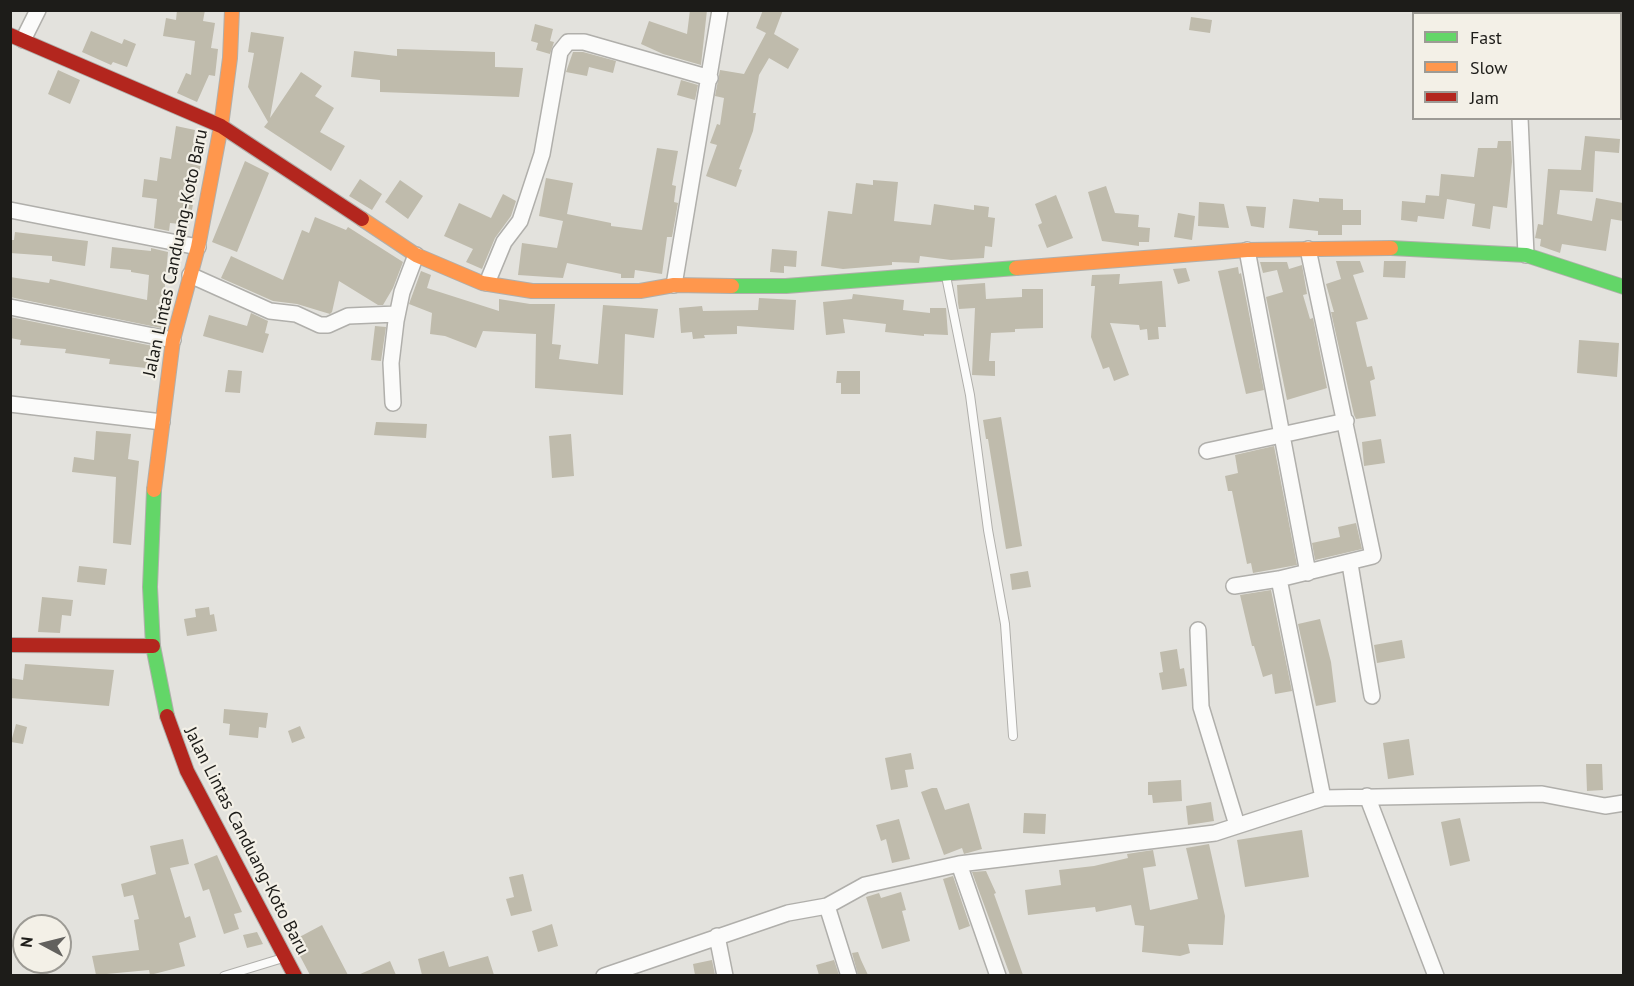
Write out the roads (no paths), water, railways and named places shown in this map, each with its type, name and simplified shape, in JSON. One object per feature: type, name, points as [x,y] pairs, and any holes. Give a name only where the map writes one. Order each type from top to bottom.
[{"type":"street","points":[[38,10],[17,38],[221,126],[416,255],[487,283],[532,291],[640,291],[674,285],[786,286],[1247,250],[1308,249],[1444,249],[1526,255],[1623,287]]},
{"type":"street","name":"Jalan Lintas Canduang-Koto Baru","points":[[232,10],[230,58],[221,126],[198,247],[173,340],[162,422],[151,521],[153,646],[158,682],[172,735],[187,771],[295,975]]},
{"type":"street","points":[[674,285],[720,10]]},
{"type":"street","points":[[487,283],[504,242],[520,221],[543,154],[560,52],[568,42],[584,42],[710,78]]},
{"type":"street","points":[[1520,120],[1526,255]]},
{"type":"street","points":[[10,210],[198,247]]},
{"type":"street","points":[[1234,586],[1350,564],[1373,556],[1308,249]]},
{"type":"street","points":[[1247,250],[1308,573]]},
{"type":"street","points":[[393,403],[391,363],[397,314],[416,255]]},
{"type":"street","points":[[190,275],[270,311],[296,314],[320,325],[328,325],[348,316],[397,314]]},
{"type":"street","points":[[10,307],[173,340]]},
{"type":"street","points":[[10,404],[162,422]]},
{"type":"street","points":[[1207,451],[1346,421]]},
{"type":"street","points":[[1350,564],[1372,696]]},
{"type":"street","points":[[1279,579],[1323,798]]},
{"type":"street","points":[[1198,630],[1201,707],[1237,825]]},
{"type":"street","points":[[10,645],[153,646]]},
{"type":"street","points":[[604,975],[788,913],[826,906],[865,885],[959,864],[1215,833],[1323,798],[1542,794],[1605,806],[1623,803]]},
{"type":"street","points":[[1367,796],[1436,975]]},
{"type":"street","points":[[959,864],[998,975]]},
{"type":"street","points":[[826,906],[849,975]]},
{"type":"street","points":[[717,936],[725,975]]},
{"type":"lane","points":[[946,274],[970,395],[988,530],[1005,624],[1013,736]]},
{"type":"lane","points":[[224,975],[285,958]]}]
